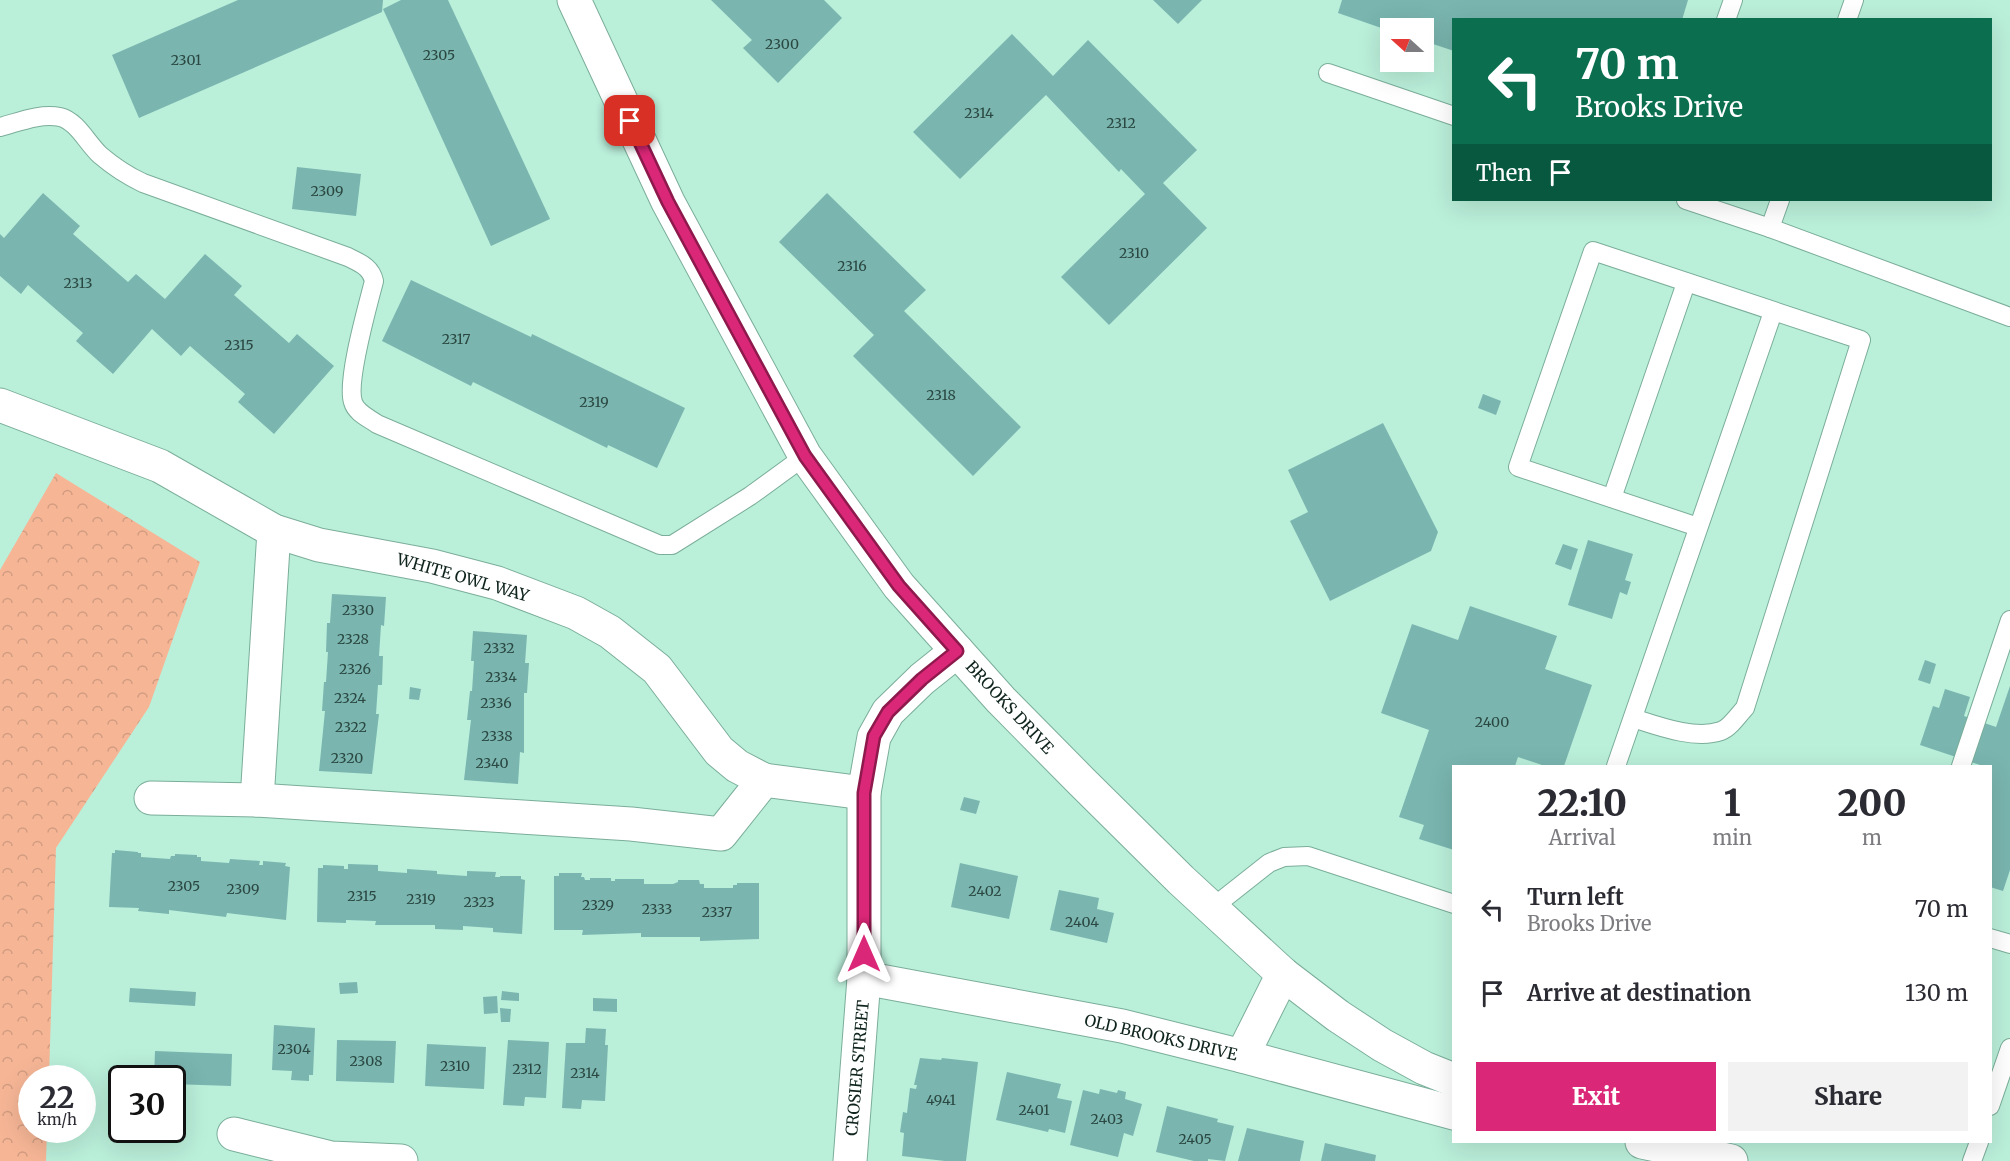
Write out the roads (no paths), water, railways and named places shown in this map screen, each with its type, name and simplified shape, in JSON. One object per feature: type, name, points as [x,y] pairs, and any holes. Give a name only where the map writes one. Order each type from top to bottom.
[{"type":"street","name":"BROOKS DRIVE","points":[[574,0],[668,202],[805,456],[899,586],[1001,700],[1057,757],[1283,974],[1338,1016],[1382,1045],[1424,1068],[1452,1079]]},
{"type":"street","name":"WHITE OWL WAY","points":[[0,405],[160,466],[274,531],[319,545],[375,554],[454,572],[497,584],[576,613],[610,632],[657,669],[719,751],[737,766],[764,780],[864,793]]},
{"type":"street","points":[[257,800],[274,531]]},
{"type":"street","name":"CROSIER STREET","points":[[849,1161],[864,978],[864,793],[874,736],[888,712],[922,679],[957,651]]},
{"type":"street","points":[[151,798],[257,800],[631,824],[722,834],[764,780]]},
{"type":"street","points":[[1242,1056],[1283,974]]},
{"type":"street","name":"OLD BROOKS DRIVE","points":[[864,978],[1122,1026],[1452,1112]]},
{"type":"street","points":[[234,1134],[331,1158],[401,1161]]},
{"type":"street","points":[[1649,1143],[1731,1161]]},
{"type":"lane","points":[[1727,18],[1732,0]]},
{"type":"lane","points":[[1848,18],[1854,0]]},
{"type":"lane","points":[[1328,73],[1452,115]]},
{"type":"lane","points":[[0,127],[43,117],[62,117],[69,120],[97,152],[121,172],[143,183],[363,264],[372,273],[374,281],[355,366],[353,402],[359,412],[377,424],[660,545],[672,545],[750,496],[805,456]]},
{"type":"lane","points":[[1689,201],[1770,228],[2010,317]]},
{"type":"lane","points":[[1770,228],[1780,201]]},
{"type":"lane","points":[[1633,718],[1667,729],[1694,734],[1723,731],[1745,708],[1861,340],[1593,251],[1518,466],[1698,527]]},
{"type":"lane","points":[[1612,498],[1686,283]]},
{"type":"lane","points":[[1616,765],[1773,312]]},
{"type":"lane","points":[[1961,765],[2010,620]]},
{"type":"lane","points":[[1212,908],[1269,863],[1284,857],[1308,855],[1452,903]]},
{"type":"lane","points":[[1992,939],[2010,944]]},
{"type":"lane","points":[[1992,1100],[2010,1048]]},
{"type":"lane","points":[[1972,1161],[1978,1143]]}]
